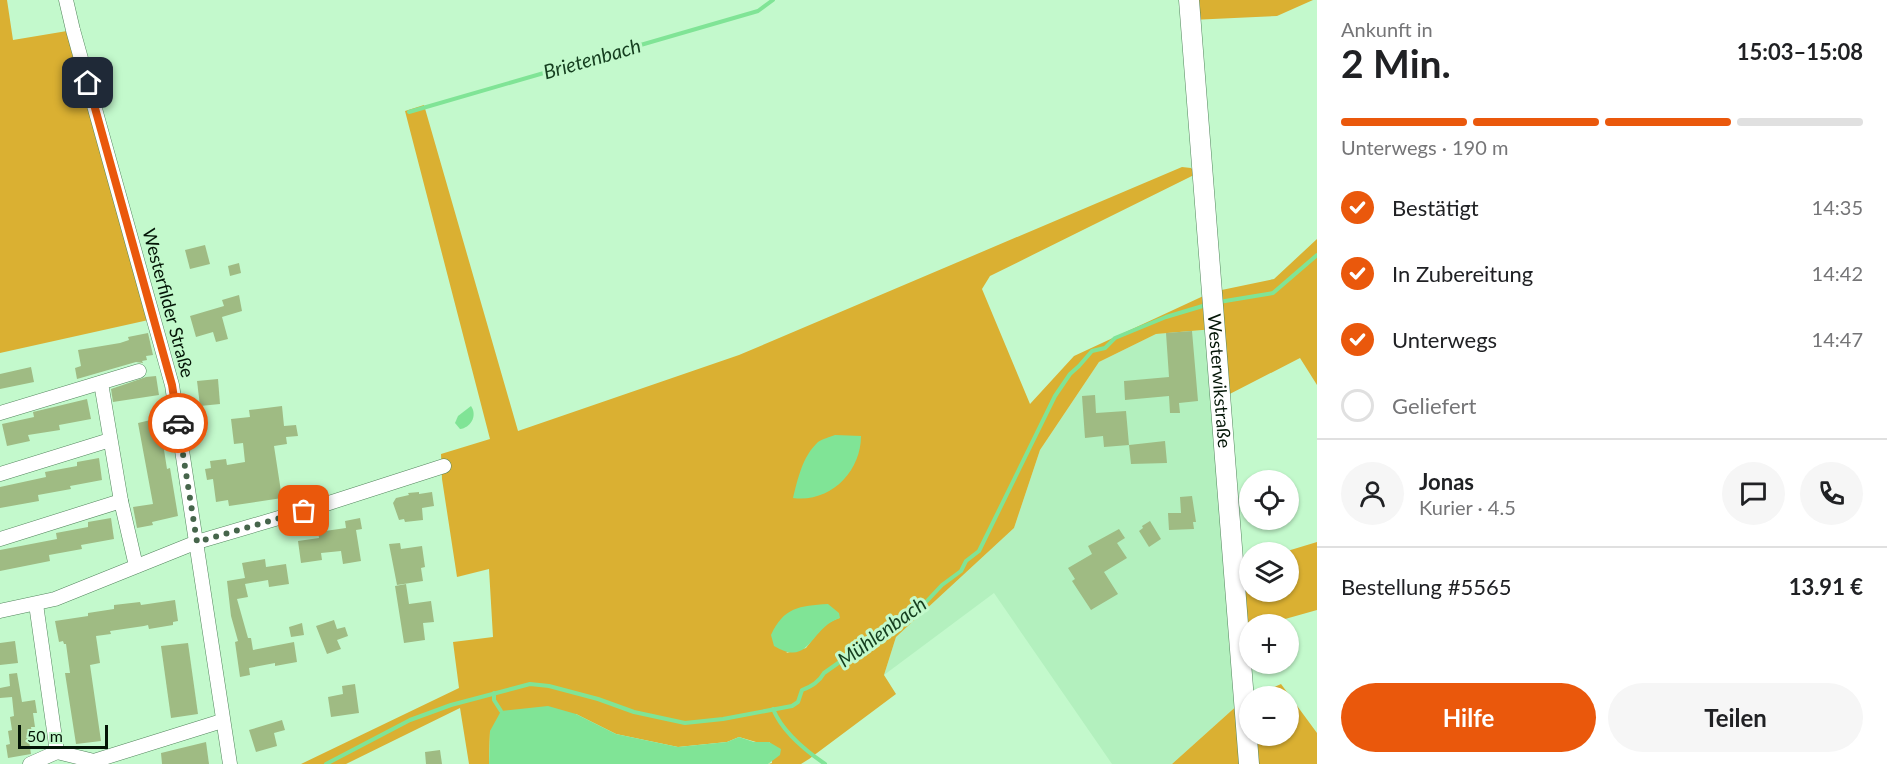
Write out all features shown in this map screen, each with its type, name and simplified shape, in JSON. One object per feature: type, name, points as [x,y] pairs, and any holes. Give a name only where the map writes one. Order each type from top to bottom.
[{"type":"street","name":"Westerfilder Straße","points":[[66,0],[172,385],[230,764]]},
{"type":"street","name":"Westerwikstraße","points":[[1189,0],[1249,764]]},
{"type":"street","points":[[0,413],[139,371]]},
{"type":"street","points":[[101,383],[121,501],[136,566]]},
{"type":"street","points":[[0,474],[110,440]]},
{"type":"street","points":[[0,611],[55,599],[197,542],[444,466]]},
{"type":"street","points":[[0,539],[121,501]]},
{"type":"street","points":[[36,604],[57,752]]},
{"type":"street","points":[[30,764],[57,752],[94,761],[222,721]]},
{"type":"shaded area","points":[[0,0],[7,0],[13,40],[73,30],[153,319],[0,353]]},
{"type":"shaded area","points":[[1185,0],[1313,0],[1277,16],[1191,20]]},
{"type":"shaded area","points":[[424,105],[518,431],[739,355],[1182,167],[1191,168],[1196,174],[990,276],[982,289],[1030,404],[1074,356],[1212,292],[1274,279],[1317,239],[1317,385],[1300,358],[1220,399],[1214,329],[1156,334],[1099,362],[1040,450],[1014,528],[896,637],[884,675],[896,694],[801,764],[768,764],[772,763],[769,742],[756,742],[739,737],[727,742],[678,747],[616,734],[576,714],[490,731],[489,764],[469,764],[460,708],[346,764],[301,764],[459,688],[453,642],[493,637],[489,569],[457,577],[442,479],[441,454],[490,439],[405,111]],"holes":[[[839,613],[839,618],[824,626],[806,648],[786,653]]]},
{"type":"shaded area","points":[[1215,329],[1240,686],[1239,704],[1172,764],[1112,764],[994,593],[884,675],[896,637],[1014,528],[1040,450],[1099,362],[1156,334]]},
{"type":"shaded area","points":[[471,406],[474,414],[472,421],[460,429],[455,423],[458,416]]},
{"type":"shaded area","points":[[835,435],[861,436],[856,462],[849,473],[831,490],[807,498],[793,498],[801,468],[808,454],[818,442]]},
{"type":"shaded area","points":[[1317,542],[1317,610],[1299,615],[1239,614],[1239,632],[1233,568],[1239,566],[1239,602],[1299,602],[1299,547]]},
{"type":"shaded area","points":[[828,604],[839,613],[840,618],[830,623],[803,649],[786,652],[774,646],[771,635],[787,613],[801,607]]},
{"type":"shaded area","points":[[1239,704],[1239,746],[1299,746],[1299,708],[1317,733],[1317,764],[1172,764]]},
{"type":"shaded area","points":[[548,706],[576,714],[616,734],[678,747],[727,742],[739,737],[754,742],[769,742],[781,749],[780,755],[768,764],[489,764],[490,731],[501,711]]},
{"type":"building","points":[[205,245],[210,264],[190,269],[185,250]]},
{"type":"building","points":[[239,263],[241,273],[230,276],[228,266]]},
{"type":"building","points":[[239,295],[242,311],[222,317],[228,339],[216,342],[213,332],[196,337],[190,316],[224,306],[222,300]]},
{"type":"building","points":[[1192,331],[1198,401],[1179,403],[1180,413],[1170,413],[1169,396],[1125,400],[1124,381],[1169,377],[1166,333]]},
{"type":"building","points":[[148,333],[153,355],[146,356],[147,360],[142,361],[143,363],[136,362],[77,379],[75,368],[81,366],[78,350],[120,343],[129,340],[128,337]]},
{"type":"building","points":[[31,367],[34,382],[0,389],[0,374]]},
{"type":"building","points":[[156,376],[159,395],[113,402],[111,389],[146,377]]},
{"type":"building","points":[[218,379],[220,404],[200,406],[197,381]]},
{"type":"building","points":[[1095,395],[1096,413],[1126,411],[1129,445],[1104,447],[1103,436],[1085,438],[1082,396]]},
{"type":"building","points":[[87,399],[91,419],[59,425],[60,430],[28,435],[30,441],[7,446],[2,424],[34,417],[33,412]]},
{"type":"building","points":[[282,406],[284,426],[296,425],[298,436],[286,437],[287,444],[274,446],[282,498],[229,506],[228,500],[216,502],[213,479],[207,480],[205,469],[211,468],[210,461],[226,459],[227,465],[245,462],[243,443],[234,444],[231,419],[250,417],[249,410]]},
{"type":"building","points":[[159,418],[167,469],[170,468],[178,516],[137,528],[133,507],[153,504],[138,423]]},
{"type":"building","points":[[1165,441],[1167,463],[1131,464],[1129,445]]},
{"type":"building","points":[[99,458],[102,480],[38,495],[39,501],[0,508],[0,487],[46,477],[45,472],[77,466],[77,462]]},
{"type":"building","points":[[419,492],[419,494],[432,492],[434,506],[422,508],[423,520],[405,522],[404,519],[399,520],[393,503],[396,498],[409,495],[408,493]]},
{"type":"building","points":[[1192,496],[1196,522],[1193,522],[1194,529],[1169,530],[1168,513],[1181,513],[1180,497]]},
{"type":"building","points":[[111,518],[114,539],[81,545],[82,549],[49,555],[50,561],[0,571],[0,550],[57,539],[56,533],[88,527],[88,522]]},
{"type":"building","points":[[360,518],[362,529],[356,530],[361,561],[343,564],[341,551],[321,553],[322,560],[301,563],[298,541],[319,538],[318,532],[346,528],[345,521]]},
{"type":"building","points":[[1150,521],[1161,539],[1149,547],[1139,531]]},
{"type":"building","points":[[1119,529],[1125,538],[1117,543],[1127,558],[1104,572],[1118,594],[1091,610],[1072,581],[1075,579],[1068,568],[1092,554],[1088,546]]},
{"type":"building","points":[[400,543],[401,549],[422,546],[425,567],[421,568],[423,581],[397,585],[389,544]]},
{"type":"building","points":[[265,559],[266,567],[286,564],[289,584],[269,587],[268,580],[245,584],[248,597],[237,599],[248,638],[251,638],[253,650],[294,642],[297,662],[249,668],[250,675],[240,677],[235,642],[238,641],[231,616],[227,581],[245,578],[242,563]]},
{"type":"building","points":[[406,584],[409,604],[431,601],[434,622],[423,623],[425,640],[404,643],[395,586]]},
{"type":"building","points":[[175,600],[178,621],[173,622],[173,625],[149,629],[148,625],[110,631],[111,634],[96,636],[100,663],[90,665],[101,741],[76,744],[65,673],[70,673],[66,644],[63,641],[59,642],[55,621],[114,609],[114,605],[140,602],[141,605]]},
{"type":"building","points":[[334,620],[337,629],[345,627],[348,636],[337,640],[341,649],[327,654],[316,626]]},
{"type":"building","points":[[302,623],[304,635],[291,637],[289,627]]},
{"type":"building","points":[[15,641],[18,663],[0,665],[0,643]]},
{"type":"building","points":[[188,643],[198,714],[171,718],[161,646]]},
{"type":"building","points":[[17,673],[22,702],[35,700],[37,713],[33,713],[35,727],[31,727],[33,740],[29,741],[31,754],[8,758],[6,745],[10,744],[8,731],[12,730],[10,717],[14,716],[12,697],[0,698],[0,688],[10,686],[9,674]]},
{"type":"building","points":[[355,684],[359,713],[331,717],[328,697],[343,694],[342,686]]},
{"type":"building","points":[[282,720],[285,730],[274,733],[277,746],[256,752],[249,730]]},
{"type":"building","points":[[206,742],[209,764],[162,764],[161,753]]},
{"type":"building","points":[[440,750],[442,764],[426,764],[425,752]]},
{"type":"waterway","name":"Brietenbach","points":[[409,112],[758,11],[773,0]]},
{"type":"waterway","name":"Mühlenbach","points":[[1219,302],[1273,293],[1317,255]]},
{"type":"waterway","name":"Mühlenbach","points":[[326,764],[410,720],[451,705],[530,684],[549,686],[598,699],[634,712],[685,723],[723,719],[792,706],[798,702],[802,690],[815,683],[824,673],[895,623],[916,605],[926,602],[942,585],[961,571],[966,561],[979,551],[1055,396],[1070,374],[1092,351],[1105,348],[1115,338],[1166,317],[1206,305]]},
{"type":"waterway","points":[[494,693],[494,700],[501,711]]},
{"type":"waterway","points":[[773,709],[788,733],[825,764]]},
{"type":"way so far","points":[[178,423],[197,542],[304,511]]},
{"type":"route","points":[[88,83],[172,385],[178,423]]}]
